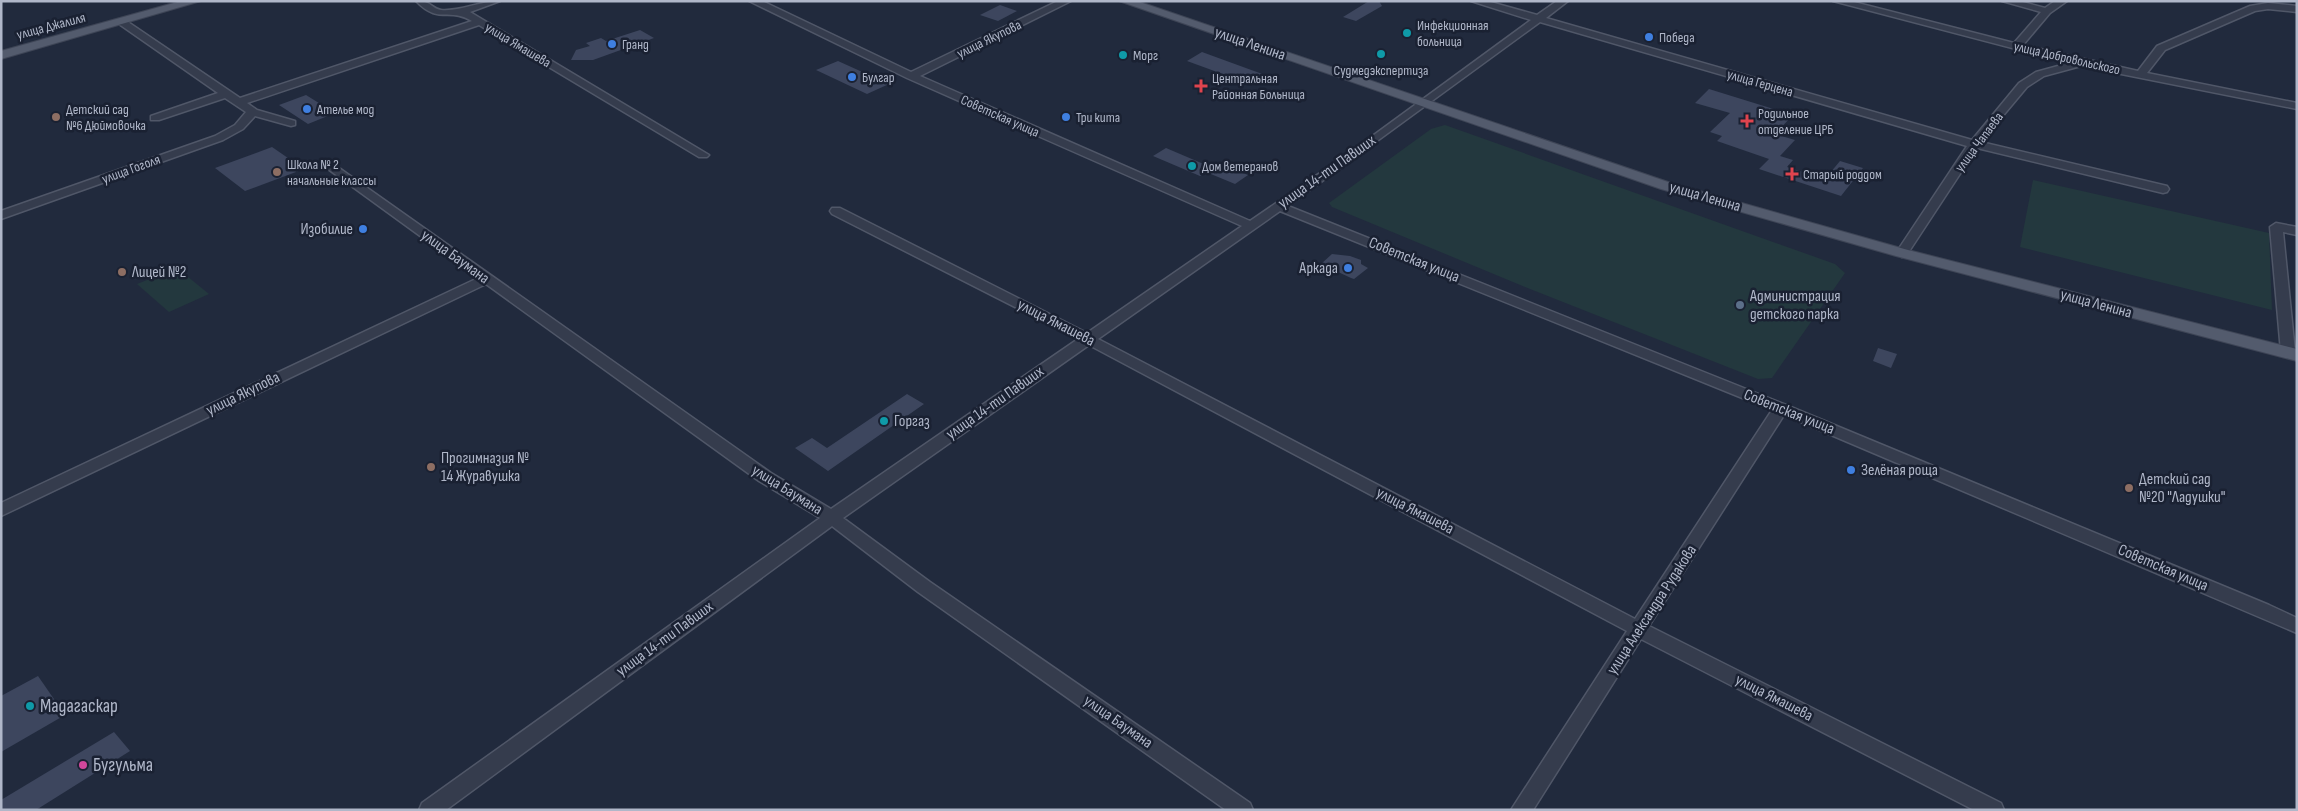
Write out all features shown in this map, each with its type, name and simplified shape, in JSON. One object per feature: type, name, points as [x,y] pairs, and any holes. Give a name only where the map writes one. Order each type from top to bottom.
[{"type":"main road","name":"улица Джалиля","points":[[1,55],[195,1]]},
{"type":"main road","name":"улица Ленина","points":[[1125,1],[1666,186],[1902,253],[2292,354]]},
{"type":"street","points":[[421,1],[438,13],[462,11],[495,1]]},
{"type":"street","name":"Советская улица","points":[[754,1],[911,76],[1250,225]]},
{"type":"street","name":"улица Якупова","points":[[911,76],[1066,1]]},
{"type":"street","name":"улица Герцена","points":[[1476,1],[1974,144],[2163,189]]},
{"type":"street","name":"улица 14-ти Павших","points":[[429,810],[831,517],[1356,153],[1563,1]]},
{"type":"street","name":"улица Добровольского","points":[[1838,1],[2081,63],[2297,106]]},
{"type":"street","points":[[2007,1],[2046,11]]},
{"type":"street","points":[[2016,46],[2046,11],[2062,1]]},
{"type":"street","points":[[2141,74],[2160,48],[2176,43],[2253,8],[2268,6],[2297,9]]},
{"type":"street","name":"улица Ямашева","points":[[462,11],[703,155]]},
{"type":"street","points":[[122,22],[253,112],[291,124]]},
{"type":"street","points":[[238,102],[480,22]]},
{"type":"street","name":"улица Чапаева","points":[[1902,253],[1974,144],[2023,85],[2040,74],[2081,63]]},
{"type":"street","points":[[155,118],[226,94]]},
{"type":"street","name":"улица Гоголя","points":[[1,215],[219,138],[239,128],[253,112]]},
{"type":"street","name":"улица Баумана","points":[[332,168],[765,477],[831,517],[924,587],[1244,810]]},
{"type":"street","name":"Советская улица","points":[[1278,206],[1781,408],[2263,610],[2297,626]]},
{"type":"street","name":"улица Ямашева","points":[[836,211],[1088,339],[1640,630],[1994,810]]},
{"type":"street","points":[[2292,354],[2276,227],[2297,232]]},
{"type":"street","name":"улица Якупова","points":[[1,510],[485,279]]},
{"type":"street","name":"улица Александра Рудакова","points":[[1521,810],[1640,630],[1781,408]]},
{"type":"green space","points":[[1445,125],[1835,264],[1845,273],[1772,378],[1758,379],[1525,287],[1332,207],[1329,203],[1431,129]]},
{"type":"green space","points":[[2033,180],[2269,233],[2272,310],[2020,247]]},
{"type":"green space","points":[[177,268],[209,294],[169,312],[137,284]]},
{"type":"building","points":[[1369,1],[1379,1],[1382,6],[1356,21],[1343,17]]},
{"type":"building","points":[[1000,5],[1017,11],[998,21],[980,15]]},
{"type":"building","name":"Гранд","points":[[640,30],[654,38],[593,60],[571,60],[576,50],[590,46],[586,43],[601,38],[606,41]]},
{"type":"building","points":[[1202,52],[1265,75],[1250,84],[1187,61]]},
{"type":"building","name":"Булгар","points":[[838,61],[889,84],[867,94],[816,70]]},
{"type":"building","points":[[1709,89],[1793,115],[1775,134],[1795,140],[1780,156],[1793,160],[1787,167],[1825,179],[1840,161],[1863,168],[1841,196],[1759,169],[1769,159],[1717,141],[1722,136],[1710,132],[1730,113],[1695,103]]},
{"type":"building","name":"Ателье мод","points":[[306,95],[335,113],[308,124],[279,105]]},
{"type":"building","name":"Школа № 2 начальные классы","points":[[272,147],[304,169],[245,191],[215,168]]},
{"type":"building","name":"Дом ветеранов","points":[[1166,148],[1213,168],[1200,176],[1153,156]]},
{"type":"building","points":[[1219,164],[1248,175],[1235,184],[1206,172]]},
{"type":"building","name":"Аркада","points":[[1332,254],[1350,256],[1361,260],[1361,264],[1368,268],[1354,279],[1351,278],[1321,264]]},
{"type":"building","points":[[1878,348],[1897,354],[1891,368],[1873,361]]},
{"type":"building","name":"Горгаз","points":[[907,394],[924,404],[828,471],[795,448],[812,438],[827,448]]},
{"type":"building","name":"Мадагаскар","points":[[38,676],[65,715],[1,752],[1,696]]},
{"type":"building","name":"Бугульма","points":[[114,732],[130,751],[36,810],[1,810],[1,800]]},
{"type":"place","name":"Инфекционная больница","points":[[1407,33]]},
{"type":"place","name":"Победа","points":[[1649,37]]},
{"type":"place","name":"Гранд","points":[[612,44]]},
{"type":"place","name":"Судмедэкспертиза","points":[[1381,54]]},
{"type":"place","name":"Морг","points":[[1123,55]]},
{"type":"place","name":"Булгар","points":[[852,77]]},
{"type":"place","name":"Центральная Районная Больница","points":[[1201,86]]},
{"type":"place","name":"Ателье мод","points":[[307,109]]},
{"type":"place","name":"Детский сад №6 Дюймовочка","points":[[56,117]]},
{"type":"place","name":"Три кита","points":[[1066,117]]},
{"type":"place","name":"Родильное отделение ЦРБ","points":[[1747,121]]},
{"type":"place","name":"Дом ветеранов","points":[[1192,166]]},
{"type":"place","name":"Школа № 2 начальные классы","points":[[277,172]]},
{"type":"place","name":"Старый роддом","points":[[1792,174]]},
{"type":"place","name":"Изобилие","points":[[363,229]]},
{"type":"place","name":"Аркада","points":[[1348,268]]},
{"type":"place","name":"Лицей №2","points":[[122,272]]},
{"type":"place","name":"Администрация детского парка","points":[[1740,305]]},
{"type":"place","name":"Горгаз","points":[[884,421]]},
{"type":"place","name":"Прогимназия № 14 Журавушка","points":[[431,467]]},
{"type":"place","name":"Зелёная роща","points":[[1851,470]]},
{"type":"place","name":"Детский сад №20 \"Ладушки\"","points":[[2129,488]]},
{"type":"place","name":"Мадагаскар","points":[[30,706]]},
{"type":"place","name":"Бугульма","points":[[83,765]]}]
